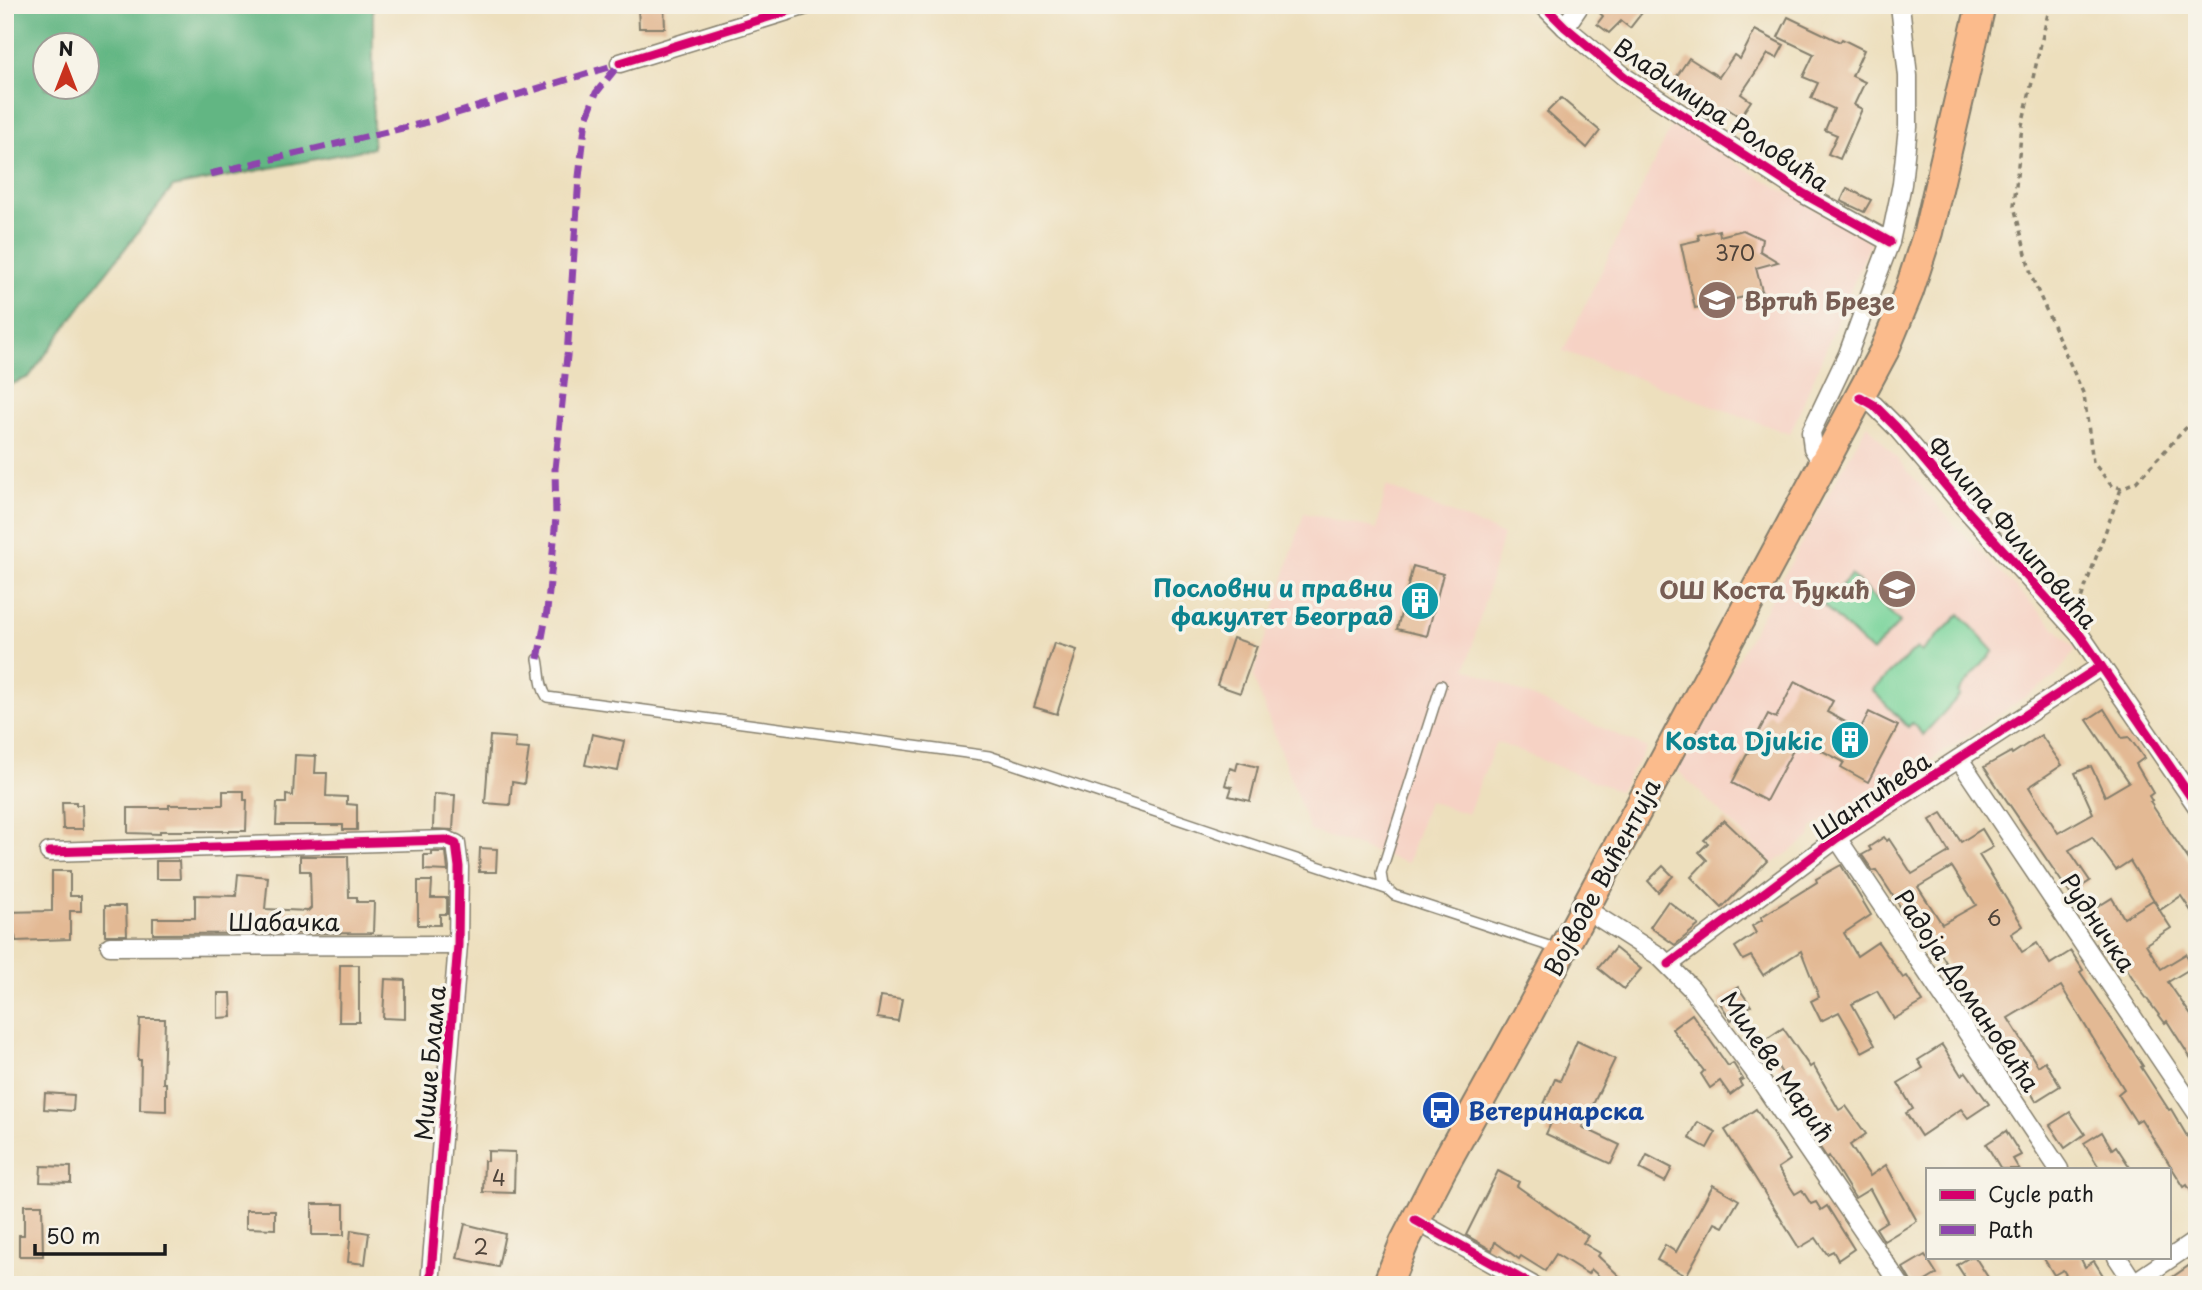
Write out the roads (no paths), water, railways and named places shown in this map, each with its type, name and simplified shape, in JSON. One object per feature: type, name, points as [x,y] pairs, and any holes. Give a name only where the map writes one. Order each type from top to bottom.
[{"type":"main road","name":"Војводе Вићентија","points":[[1387,1285],[1416,1220],[1860,397],[1892,332],[1921,256],[1981,5]]},
{"type":"street","points":[[620,63],[807,5]]},
{"type":"street","name":"Владимира Роловића","points":[[1543,5],[1626,78],[1804,194],[1889,242]]},
{"type":"street","points":[[1565,27],[1580,5]]},
{"type":"street","points":[[1823,464],[1811,440],[1813,424],[1848,354],[1889,242],[1902,184],[1908,127],[1908,76],[1900,5]]},
{"type":"street","name":"Филипа Филиповића","points":[[1860,397],[1874,405],[1896,428],[2071,625],[2197,806]]},
{"type":"street","name":"Шантићева","points":[[1669,964],[1837,838],[2101,666]]},
{"type":"street","name":"Рудничка","points":[[1959,759],[2197,1113]]},
{"type":"street","name":"Радоја Домановића","points":[[1837,838],[2058,1168]]},
{"type":"street","name":"Мише Блама","points":[[49,852],[446,840],[456,844],[459,867],[458,945],[430,1285]]},
{"type":"street","name":"Милеве Марић","points":[[1584,908],[1649,949],[1669,964],[1692,988],[1739,1050],[1900,1285]]},
{"type":"street","name":"Шабачка","points":[[110,946],[458,945]]},
{"type":"street","points":[[1416,1220],[1532,1285]]},
{"type":"street","points":[[2118,1258],[2133,1284],[2197,1240]]},
{"type":"lane","points":[[537,659],[541,671],[541,688],[547,696],[989,756],[1561,950]]},
{"type":"lane","points":[[1386,889],[1381,873],[1441,685]]},
{"type":"place","name":"Вртић Брезе","points":[[1717,300]]},
{"type":"place","name":"ОШ Коста Ђукић","points":[[1897,589]]},
{"type":"place","name":"Пословни и правни факултет Београд","points":[[1420,601]]},
{"type":"place","name":"Kosta Djukic","points":[[1850,740]]},
{"type":"place","name":"Ветеринарска","points":[[1441,1110]]}]
